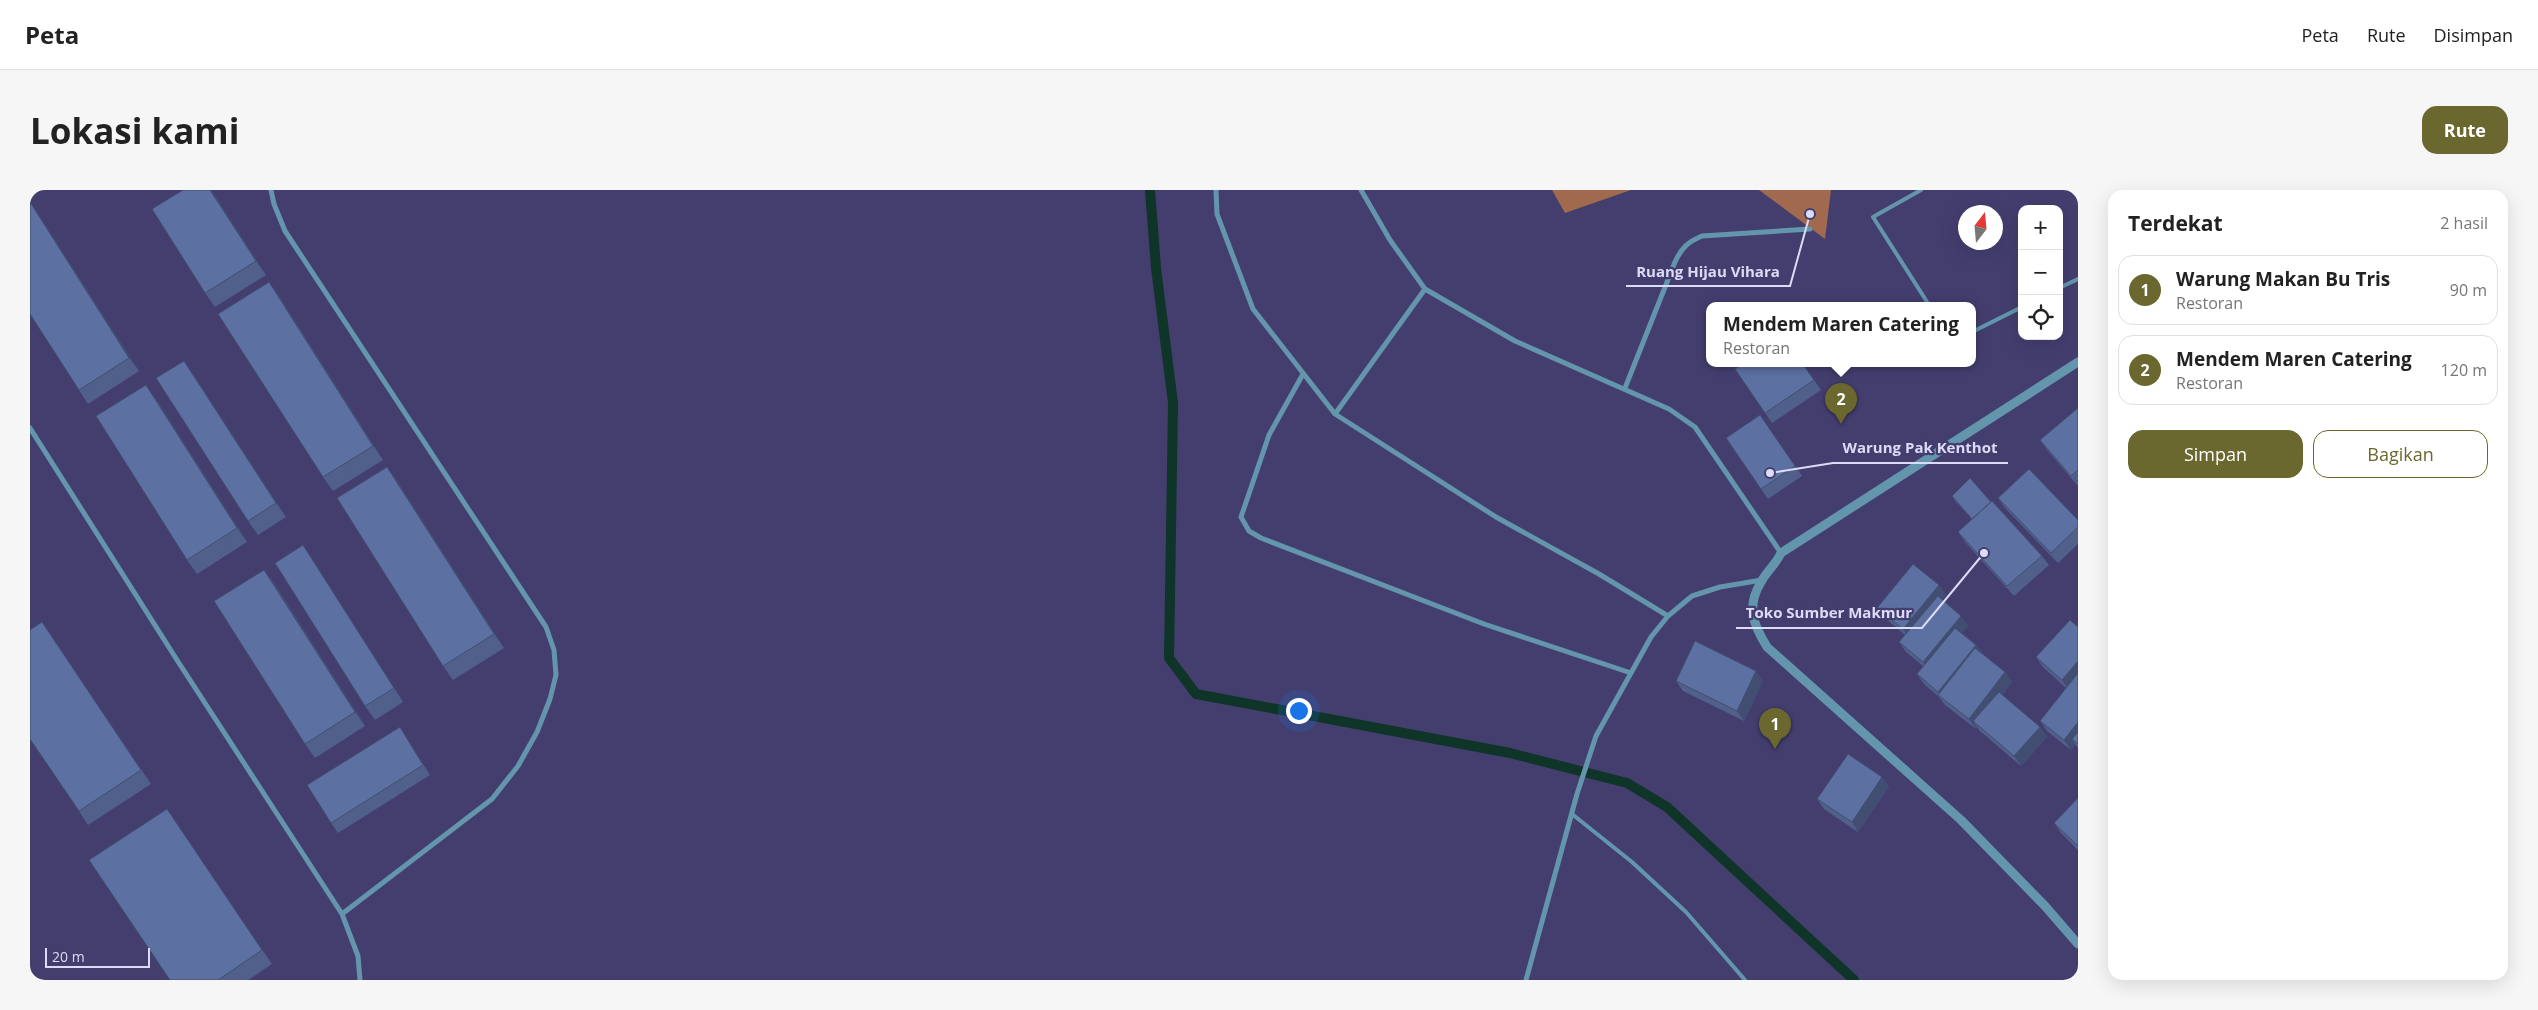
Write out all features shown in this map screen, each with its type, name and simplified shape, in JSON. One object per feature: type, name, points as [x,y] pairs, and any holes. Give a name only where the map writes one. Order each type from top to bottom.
[{"type":"street","points":[[272,190],[274,204],[285,231],[546,627],[554,650],[556,675],[550,699],[537,732],[518,766],[492,799],[342,914]]},
{"type":"street","points":[[1216,190],[1217,214],[1253,309],[1335,414],[1496,517],[1599,574],[1668,616]]},
{"type":"street","points":[[1360,190],[1390,240],[1426,289],[1515,341],[1670,409],[1695,426],[1781,553]]},
{"type":"street","points":[[1625,388],[1678,256],[1688,242],[1702,236],[1810,229]]},
{"type":"street","points":[[1335,414],[1426,289]]},
{"type":"street","points":[[2078,362],[1781,553],[1775,566],[1762,580],[1756,593],[1752,611],[1754,626],[1767,647],[1961,820],[2045,906],[2078,944]]},
{"type":"street","points":[[1303,374],[1269,435],[1248,496],[1242,518],[1249,531],[1261,538],[1475,620],[1630,673]]},
{"type":"street","points":[[30,428],[182,669],[342,914],[358,956],[360,980]]},
{"type":"street","points":[[1526,980],[1577,794],[1596,736],[1651,637],[1668,616],[1692,596],[1720,587],[1762,580]]},
{"type":"lane","points":[[1921,190],[1873,217],[1927,302]]},
{"type":"lane","points":[[2063,286],[2078,278]]},
{"type":"lane","points":[[1976,330],[2018,309]]},
{"type":"lane","points":[[1572,814],[1632,862],[1686,912],[1745,980]]},
{"type":"shaded area","points":[[1552,190],[1631,190],[1565,213]]},
{"type":"shaded area","points":[[1759,190],[1831,190],[1825,239]]},
{"type":"building","points":[[183,190],[210,190],[256,261],[205,293],[152,209]]},
{"type":"building","points":[[30,202],[129,358],[79,390],[30,314]]},
{"type":"building","points":[[269,282],[373,446],[323,477],[218,314]]},
{"type":"building","points":[[184,361],[276,503],[248,521],[156,378]]},
{"type":"building","points":[[1738,367],[1805,367],[1814,380],[1765,413],[1735,369]]},
{"type":"building","points":[[146,385],[237,528],[187,560],[96,416]]},
{"type":"building","points":[[2078,408],[2078,470],[2071,476],[2040,440]]},
{"type":"building","points":[[1760,415],[1795,466],[1761,489],[1726,438]]},
{"type":"building","points":[[387,467],[494,634],[443,666],[337,498]]},
{"type":"building","points":[[2029,469],[2078,520],[2078,527],[2051,553],[1998,498]]},
{"type":"building","points":[[1970,478],[1991,502],[1972,519],[1952,496]]},
{"type":"building","points":[[1992,501],[2042,556],[2007,586],[1958,532]]},
{"type":"building","points":[[303,545],[394,688],[365,706],[275,563]]},
{"type":"building","points":[[1913,564],[1939,585],[1903,629],[1877,608]]},
{"type":"building","points":[[264,570],[355,712],[305,744],[214,601]]},
{"type":"building","points":[[1938,596],[1961,616],[1923,662],[1899,642]]},
{"type":"building","points":[[2070,620],[2078,627],[2078,661],[2062,680],[2036,657]]},
{"type":"building","points":[[42,622],[141,770],[79,811],[30,739],[30,630]]},
{"type":"building","points":[[1955,628],[1976,645],[1938,692],[1917,674]]},
{"type":"building","points":[[1695,641],[1756,671],[1737,711],[1676,681]]},
{"type":"building","points":[[1975,648],[2005,672],[1969,719],[1938,695]]},
{"type":"building","points":[[2078,673],[2078,722],[2064,740],[2040,721]]},
{"type":"building","points":[[1999,692],[2040,727],[2014,756],[1973,721]]},
{"type":"building","points":[[400,727],[423,765],[331,823],[307,785]]},
{"type":"building","points":[[2078,732],[2078,744],[2072,739]]},
{"type":"building","points":[[1848,754],[1882,777],[1852,822],[1817,799]]},
{"type":"building","points":[[2078,798],[2078,846],[2054,823]]},
{"type":"building","points":[[167,809],[262,950],[218,980],[170,980],[89,860]]},
{"type":"waterway","points":[[1150,190],[1156,268],[1173,403],[1169,658],[1196,694],[1510,753],[1627,783],[1667,807],[1854,980]]},
{"type":"place","name":"Ruang Hijau Vihara","points":[[1810,214]]},
{"type":"place","name":"Mendem Maren Catering","points":[[1841,424]]},
{"type":"place","name":"Warung Pak Kenthot","points":[[1770,473]]},
{"type":"place","name":"Toko Sumber Makmur","points":[[1984,553]]},
{"type":"place","name":"Warung Makan Bu Tris","points":[[1775,749]]}]
